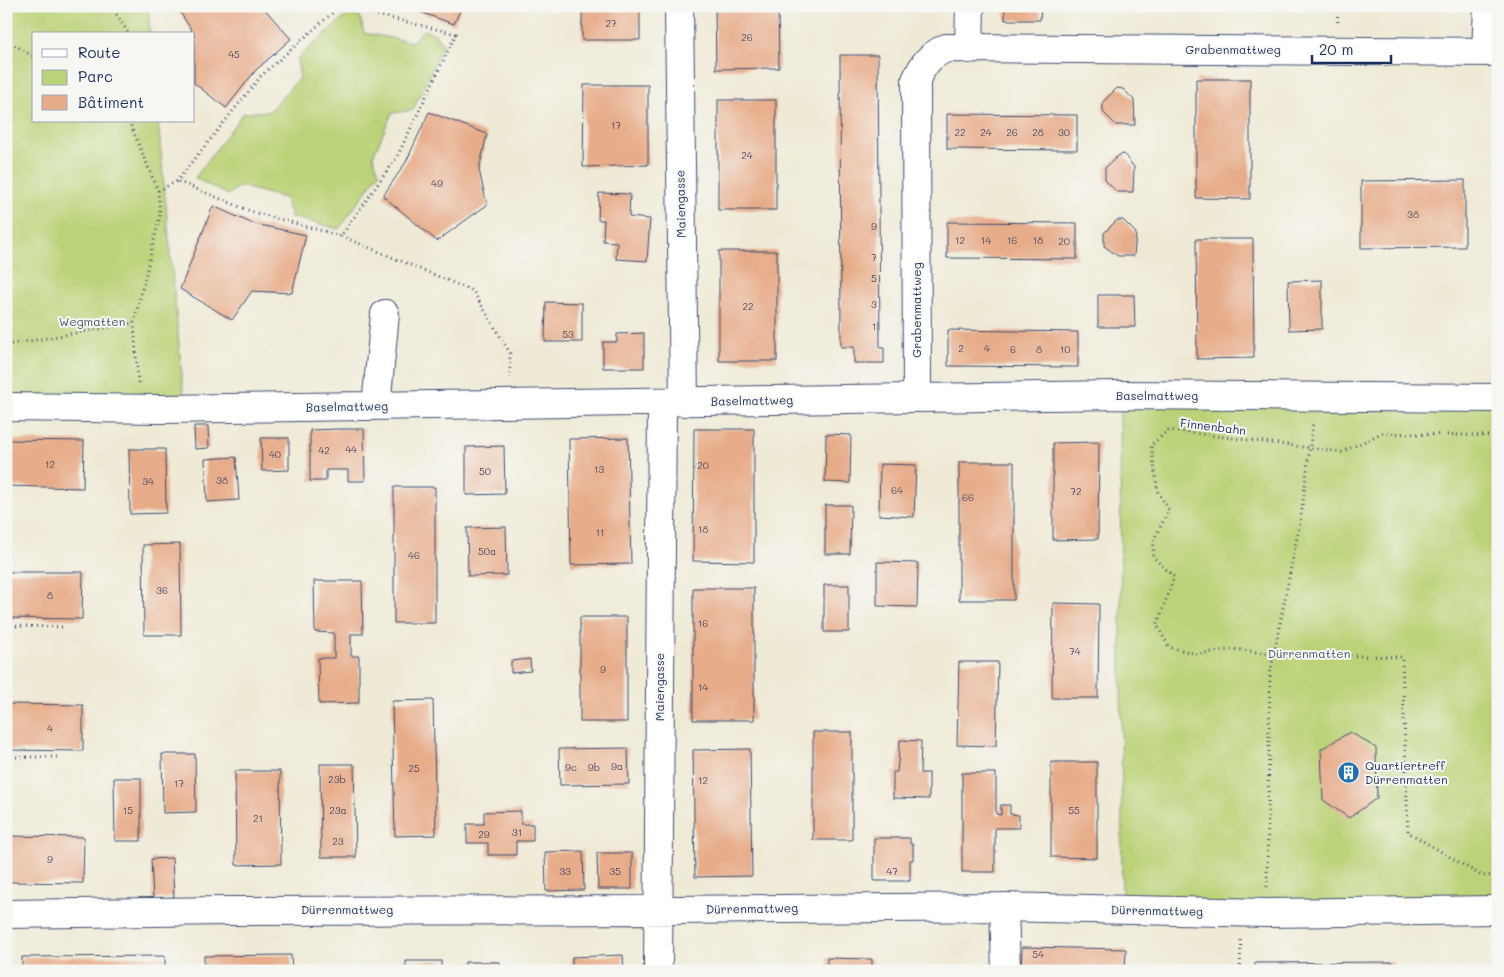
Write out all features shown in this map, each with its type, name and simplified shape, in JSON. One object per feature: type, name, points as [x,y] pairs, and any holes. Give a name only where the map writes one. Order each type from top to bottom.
[{"type":"street","name":"Maiengasse","points":[[658,971],[658,910],[673,402],[679,6]]},
{"type":"street","points":[[969,49],[970,6]]},
{"type":"street","points":[[1488,6],[1492,52]]},
{"type":"street","name":"Grabenmattweg","points":[[917,398],[916,80],[922,67],[932,55],[946,48],[1492,52]]},
{"type":"street","points":[[376,406],[386,314]]},
{"type":"street","name":"Baselmattweg","points":[[6,407],[140,409],[1120,395],[1498,398]]},
{"type":"street","points":[[1004,907],[1006,971]]},
{"type":"street","name":"Dürrenmattweg","points":[[6,914],[226,910],[658,910],[1004,907],[1267,913],[1498,910]]},
{"type":"path","points":[[111,6],[128,32]]},
{"type":"path","points":[[158,191],[177,181],[261,76],[340,6],[456,34],[398,157],[341,236]]},
{"type":"path","points":[[6,40],[32,56]]},
{"type":"path","points":[[129,122],[158,191],[160,215],[134,323],[140,409]]},
{"type":"path","points":[[177,181],[250,211],[341,236],[473,291],[510,353],[510,405]]},
{"type":"path","points":[[6,345],[134,323]]},
{"type":"path","points":[[1267,913],[1270,674],[1301,517],[1316,397]]},
{"type":"path","name":"Finnenbahn","points":[[1498,436],[1382,432],[1342,452],[1170,430],[1151,445],[1158,492],[1169,510],[1154,539],[1152,557],[1174,577],[1157,625],[1169,647],[1197,654],[1234,649],[1274,654],[1402,658],[1408,832],[1482,876],[1498,875]]},
{"type":"path","points":[[6,626],[66,627]]},
{"type":"path","points":[[6,756],[59,757]]},
{"type":"green space","name":"Wegmatten","points":[[6,6],[148,6],[150,32],[32,32],[32,122],[158,122],[185,409],[6,407]]},
{"type":"green space","points":[[348,14],[360,16],[364,33],[412,42],[423,30],[435,34],[443,45],[413,110],[392,113],[373,156],[379,173],[339,229],[291,217],[285,198],[239,186],[228,195],[195,178],[243,113],[270,111],[300,77],[297,59]]},
{"type":"green space","name":"Dürrenmatten","points":[[1120,395],[1498,398],[1498,910],[1122,910]]},
{"type":"building","points":[[182,6],[262,6],[291,39],[256,70],[226,108],[195,84],[195,32],[193,32],[178,9]]},
{"type":"building","points":[[403,6],[462,6],[454,24]]},
{"type":"building","points":[[582,6],[640,6],[640,40],[582,40]]},
{"type":"building","points":[[715,6],[778,6],[779,68],[716,69]]},
{"type":"building","points":[[1005,6],[1041,6],[1040,20],[1005,20]]},
{"type":"building","points":[[840,55],[878,55],[880,348],[884,348],[884,363],[854,363],[854,347],[841,347]]},
{"type":"building","points":[[1196,79],[1250,79],[1250,199],[1196,198]]},
{"type":"building","points":[[584,85],[648,85],[648,165],[583,167]]},
{"type":"building","points":[[1117,88],[1123,89],[1134,100],[1135,125],[1116,125],[1103,112],[1103,102]]},
{"type":"building","points":[[718,100],[776,100],[776,210],[718,210]]},
{"type":"building","points":[[429,112],[487,134],[479,170],[487,205],[437,241],[383,196],[406,162]]},
{"type":"building","points":[[947,114],[1077,115],[1077,150],[947,149]]},
{"type":"building","points":[[1124,154],[1134,167],[1133,192],[1117,192],[1105,180],[1105,168],[1119,155]]},
{"type":"building","points":[[1465,180],[1465,247],[1361,248],[1361,181]]},
{"type":"building","points":[[599,193],[630,194],[629,217],[650,219],[647,261],[616,259],[617,242],[603,241],[604,220],[598,220]]},
{"type":"building","points":[[213,206],[251,223],[306,235],[292,293],[252,291],[232,320],[180,289]]},
{"type":"building","points":[[1117,220],[1123,220],[1136,233],[1134,256],[1118,256],[1104,246],[1104,233]]},
{"type":"building","points":[[947,222],[1077,223],[1077,259],[947,258]]},
{"type":"building","points":[[1196,239],[1253,239],[1254,358],[1197,359]]},
{"type":"building","points":[[719,251],[777,251],[777,361],[719,361]]},
{"type":"building","points":[[1322,280],[1322,329],[1289,330],[1288,281]]},
{"type":"building","points":[[1098,295],[1134,295],[1135,327],[1098,327]]},
{"type":"building","points":[[546,302],[582,303],[582,342],[545,342]]},
{"type":"building","points":[[948,330],[1078,332],[1078,367],[948,366]]},
{"type":"building","points":[[644,333],[644,368],[603,368],[603,342],[617,342],[617,334]]},
{"type":"building","points":[[194,426],[208,426],[209,448],[195,449]]},
{"type":"building","points":[[364,429],[365,481],[348,481],[348,470],[326,470],[326,481],[310,481],[310,430]]},
{"type":"building","points":[[694,429],[754,429],[754,562],[693,561]]},
{"type":"building","points":[[826,434],[851,435],[850,483],[825,482]]},
{"type":"building","points":[[261,438],[289,438],[289,470],[262,471]]},
{"type":"building","points":[[628,438],[631,564],[571,565],[569,439]]},
{"type":"building","points":[[6,440],[84,441],[83,488],[6,486]]},
{"type":"building","points":[[1099,442],[1098,539],[1053,540],[1053,443]]},
{"type":"building","points":[[504,446],[505,494],[466,495],[466,447]]},
{"type":"building","points":[[129,449],[165,449],[166,513],[130,514]]},
{"type":"building","points":[[236,457],[239,500],[207,502],[205,459]]},
{"type":"building","points":[[959,462],[1014,462],[1014,600],[959,600]]},
{"type":"building","points":[[880,464],[916,465],[914,517],[879,515]]},
{"type":"building","points":[[394,487],[435,487],[435,623],[394,623]]},
{"type":"building","points":[[825,505],[851,505],[850,554],[825,554]]},
{"type":"building","points":[[506,527],[507,575],[468,576],[467,528]]},
{"type":"building","points":[[180,544],[181,635],[144,635],[143,545]]},
{"type":"building","points":[[877,562],[918,563],[917,607],[877,606]]},
{"type":"building","points":[[6,572],[83,572],[82,619],[6,618]]},
{"type":"building","points":[[314,581],[362,581],[363,634],[351,634],[351,656],[359,656],[359,703],[319,704],[318,658],[334,658],[334,633],[315,632]]},
{"type":"building","points":[[824,585],[849,585],[849,632],[824,632]]},
{"type":"building","points":[[693,588],[754,588],[754,720],[693,720]]},
{"type":"building","points":[[1053,603],[1099,604],[1098,698],[1052,698]]},
{"type":"building","points":[[580,617],[627,617],[627,722],[580,722]]},
{"type":"building","points":[[530,659],[531,671],[511,673],[511,661]]},
{"type":"building","points":[[959,662],[998,662],[996,746],[957,745]]},
{"type":"building","points":[[433,700],[436,835],[395,836],[392,701]]},
{"type":"building","points":[[6,704],[83,705],[83,751],[6,750]]},
{"type":"building","points":[[813,732],[852,732],[852,840],[813,840]]},
{"type":"building","name":"Quartiertreff Dürrenmatten","points":[[1350,732],[1376,748],[1377,798],[1349,818],[1323,800],[1321,749]]},
{"type":"building","points":[[900,740],[921,741],[920,773],[929,773],[929,799],[893,798],[893,772],[897,772]]},
{"type":"building","points":[[628,748],[629,784],[560,785],[559,749]]},
{"type":"building","points":[[750,749],[752,876],[695,877],[693,750]]},
{"type":"building","points":[[162,754],[195,754],[196,812],[163,813]]},
{"type":"building","points":[[1051,762],[1097,762],[1097,858],[1051,857]]},
{"type":"building","points":[[320,764],[354,764],[356,857],[321,857]]},
{"type":"building","points":[[235,771],[280,771],[281,864],[236,865]]},
{"type":"building","points":[[962,773],[996,773],[996,814],[1001,815],[1001,805],[1010,805],[1010,814],[1019,815],[1019,828],[995,828],[995,872],[962,872]]},
{"type":"building","points":[[114,778],[141,778],[141,841],[115,841]]},
{"type":"building","points":[[521,811],[521,824],[533,824],[533,841],[516,841],[516,855],[488,855],[488,843],[467,843],[467,824],[484,824],[484,812]]},
{"type":"building","points":[[6,836],[84,837],[83,883],[6,882]]},
{"type":"building","points":[[874,838],[910,838],[910,844],[913,844],[913,860],[910,860],[910,881],[874,881]]},
{"type":"building","points":[[583,851],[584,890],[546,891],[545,852]]},
{"type":"building","points":[[597,853],[632,853],[632,889],[598,889]]},
{"type":"building","points":[[172,858],[174,897],[153,899],[151,859]]},
{"type":"building","points":[[1022,947],[1126,949],[1125,971],[1021,971]]},
{"type":"building","points":[[291,955],[292,971],[204,971],[204,956]]},
{"type":"building","points":[[623,955],[624,971],[567,971],[567,967],[572,967],[572,957]]},
{"type":"building","points":[[165,956],[165,971],[22,971],[22,957]]},
{"type":"building","points":[[827,958],[872,959],[872,971],[827,971]]},
{"type":"building","points":[[406,961],[441,961],[441,971],[406,971]]},
{"type":"building","points":[[465,962],[500,962],[500,971],[465,971]]},
{"type":"building","points":[[1393,962],[1393,971],[1255,971],[1255,963]]},
{"type":"place","name":"Quartiertreff Dürrenmatten","points":[[1349,773]]}]
